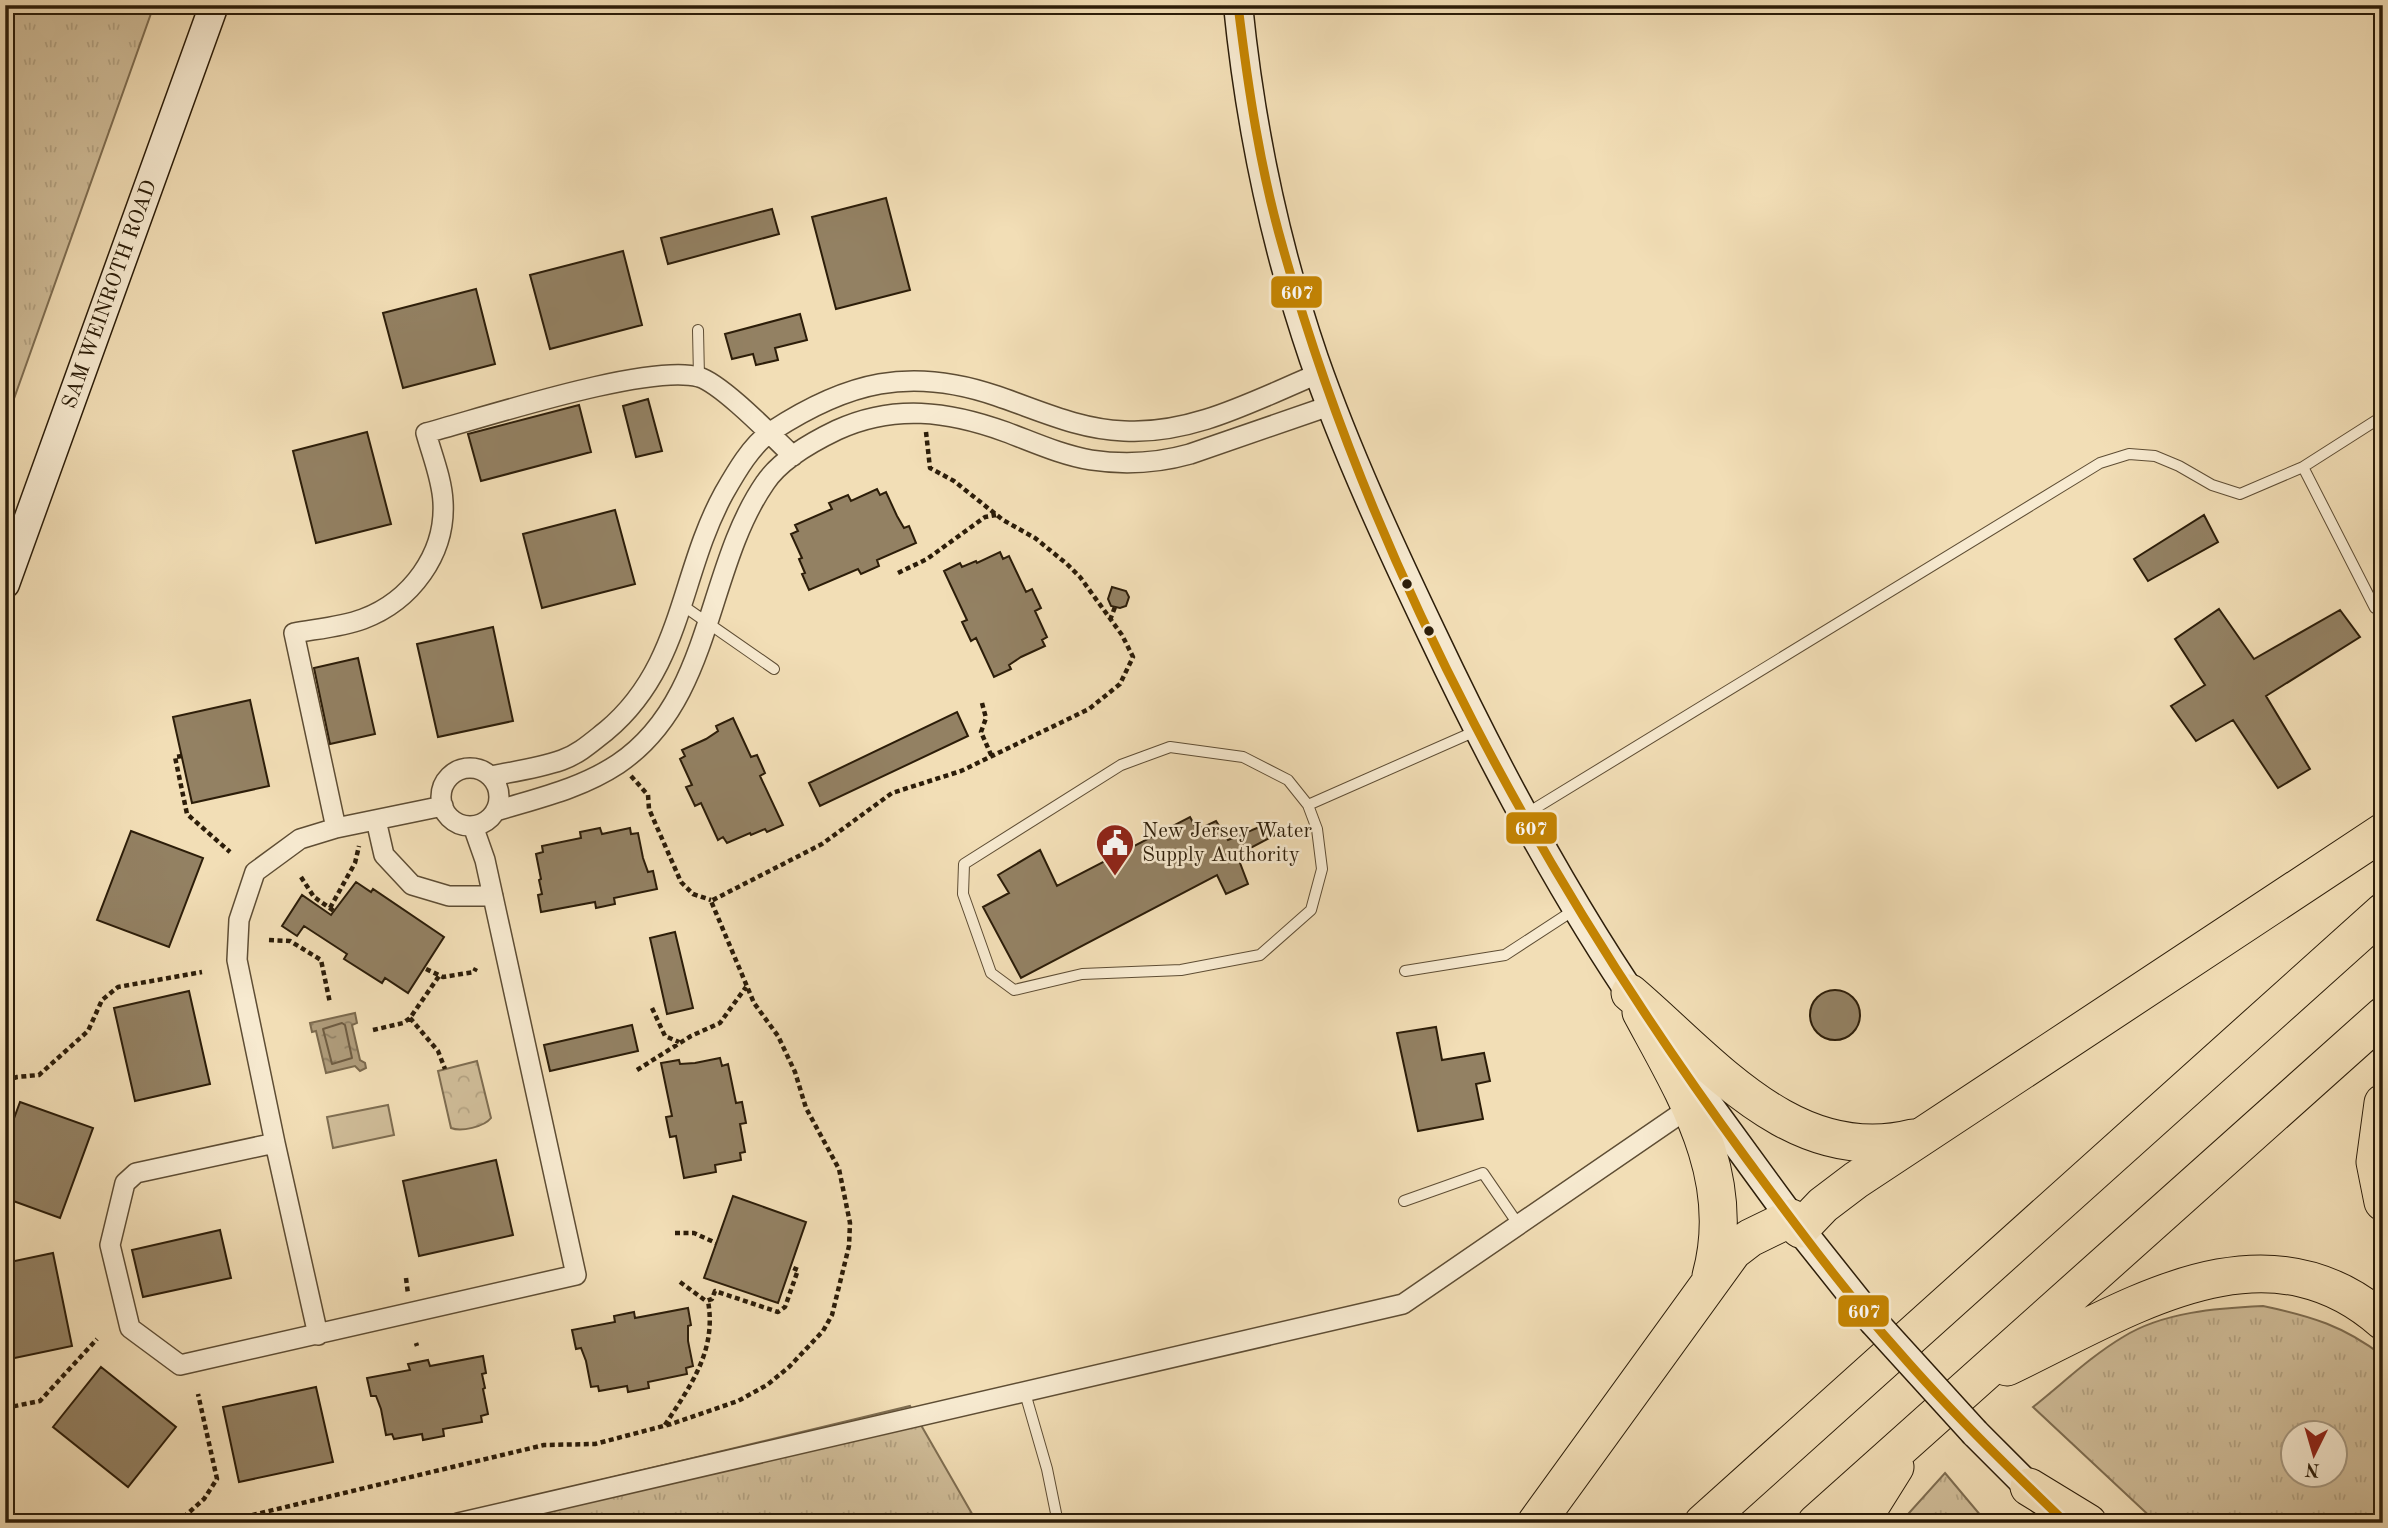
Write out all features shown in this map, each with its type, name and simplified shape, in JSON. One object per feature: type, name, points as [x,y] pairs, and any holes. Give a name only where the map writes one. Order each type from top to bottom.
[{"type":"highway","points":[[1536,1523],[1733,1251],[1750,1238],[1796,1224],[1856,1180],[2383,832]]},
{"type":"highway","points":[[1703,1523],[2383,912]]},
{"type":"highway","points":[[1630,993],[1737,1088],[1795,1127],[1830,1139],[1866,1144],[1893,1143],[1927,1133]]},
{"type":"highway","points":[[1630,993],[1696,1102],[1721,1205],[1717,1255],[1710,1280]]},
{"type":"highway","points":[[1816,1523],[2383,1016]]},
{"type":"highway","points":[[2383,1103],[2375,1162],[2383,1202]]},
{"type":"highway","points":[[1965,1388],[2150,1298],[2232,1274],[2273,1273],[2318,1281],[2347,1294],[2383,1321]]},
{"type":"highway","points":[[1860,1523],[1920,1428]]},
{"type":"highway","points":[[2029,1487],[2051,1523]]},
{"type":"highway","points":[[2029,1487],[2088,1523]]},
{"type":"street","name":"SAM WEINROTH ROAD","points":[[5,584],[214,5]]},
{"type":"street","points":[[1238,5],[1254,123],[1270,203],[1290,282],[1332,405],[1403,574],[1478,730],[1523,816],[1630,993]]},
{"type":"street","points":[[1320,373],[1226,412],[1185,426],[1163,430],[1126,431],[1081,427],[996,395],[917,380],[853,388],[814,405],[768,433],[736,472],[718,504],[660,667],[639,698],[615,724],[588,746],[562,760],[490,776],[473,769],[454,773],[443,788],[443,806],[454,821],[473,826],[482,824],[496,811],[588,781],[620,763],[647,739],[687,681],[748,513],[766,481],[793,456],[862,420],[921,411],[965,419],[1089,460],[1127,463],[1168,460],[1332,405]]},
{"type":"street","points":[[336,828],[294,634],[360,620],[379,613],[405,595],[427,567],[440,538],[443,501],[426,433],[603,386],[661,375],[699,377],[720,390],[793,456]]},
{"type":"street","points":[[490,776],[499,793],[496,811]]},
{"type":"street","points":[[318,1335],[237,960],[239,920],[255,872],[300,839],[336,828],[443,806]]},
{"type":"street","points":[[376,820],[384,855],[412,885],[449,896],[493,896]]},
{"type":"street","points":[[275,1143],[136,1173],[125,1183],[110,1245],[130,1328],[180,1365],[576,1275],[493,896],[473,826]]},
{"type":"street","points":[[458,1523],[1403,1304],[1696,1102],[1872,1321],[1975,1433],[2066,1523]]},
{"type":"lane","points":[[698,330],[699,377]]},
{"type":"lane","points":[[1523,816],[2101,463],[2129,454],[2155,456],[2179,466],[2211,485],[2240,494],[2303,467],[2383,416]]},
{"type":"lane","points":[[2303,467],[2375,608]]},
{"type":"lane","points":[[682,605],[774,669]]},
{"type":"lane","points":[[1308,805],[1478,730]]},
{"type":"lane","points":[[1170,747],[1243,757],[1288,780],[1308,805],[1317,829],[1322,869],[1311,910],[1259,955],[1181,970],[1082,974],[1014,990],[991,973],[962,894],[964,864],[1121,765],[1170,747]]},
{"type":"lane","points":[[1405,971],[1505,954],[1577,908]]},
{"type":"lane","points":[[1404,1201],[1483,1173],[1518,1224]]},
{"type":"lane","points":[[1025,1393],[1047,1469],[1058,1523]]},
{"type":"path","points":[[711,901],[822,844],[903,788],[942,779],[1089,709],[1120,684],[1133,657],[1122,635],[1087,586],[1067,565],[1035,538],[997,515],[954,481],[930,468],[926,431]]},
{"type":"path","points":[[983,504],[985,517]]},
{"type":"path","points":[[898,573],[928,559],[985,517],[997,515]]},
{"type":"path","points":[[1110,621],[1115,607]]},
{"type":"path","points":[[982,703],[986,718],[981,733],[992,757]]},
{"type":"path","points":[[182,756],[175,757],[187,814],[230,852]]},
{"type":"path","points":[[219,1523],[544,1446],[595,1444],[717,1410],[750,1395],[798,1358],[828,1325],[849,1246],[850,1213],[839,1169],[806,1108],[795,1072],[778,1036],[754,1003],[711,901],[693,894],[681,882],[649,809],[648,795],[631,775]]},
{"type":"path","points":[[301,877],[314,897],[332,909],[358,856],[358,844]]},
{"type":"path","points":[[269,940],[290,941],[321,960],[331,1003]]},
{"type":"path","points":[[426,969],[439,976],[474,972],[476,968]]},
{"type":"path","points":[[5,1081],[39,1075],[88,1031],[102,1000],[118,987],[202,972]]},
{"type":"path","points":[[373,1030],[403,1023],[410,1018],[439,976]]},
{"type":"path","points":[[637,1070],[680,1043],[720,1023],[746,986]]},
{"type":"path","points":[[652,1008],[665,1036],[680,1043]]},
{"type":"path","points":[[410,1018],[438,1051],[445,1069]]},
{"type":"path","points":[[675,1233],[694,1233],[716,1243]]},
{"type":"path","points":[[665,1426],[704,1361],[709,1337],[708,1301],[715,1291],[774,1311],[782,1310],[798,1270],[791,1267]]},
{"type":"path","points":[[407,1278],[409,1298]]},
{"type":"path","points":[[680,1282],[708,1301]]},
{"type":"path","points":[[5,1408],[40,1401],[97,1339]]},
{"type":"path","points":[[177,1523],[205,1499],[217,1479],[198,1394]]},
{"type":"green space","points":[[5,5],[154,5],[5,424]]},
{"type":"green space","points":[[477,1061],[491,1118],[472,1128],[451,1128],[438,1071]]},
{"type":"green space","points":[[388,1105],[394,1135],[333,1148],[327,1117]]},
{"type":"green space","points":[[2263,1306],[2297,1314],[2341,1330],[2383,1356],[2383,1512],[2376,1523],[2157,1523],[2033,1407],[2077,1370],[2123,1337],[2155,1322],[2209,1310]]},
{"type":"green space","points":[[910,1406],[975,1519],[939,1523],[422,1523]]},
{"type":"green space","points":[[1945,1473],[1987,1523],[1900,1523]]},
{"type":"water","points":[[355,1013],[357,1023],[352,1025],[360,1060],[365,1063],[366,1068],[360,1071],[355,1066],[326,1073],[316,1031],[312,1032],[310,1023]]},
{"type":"building","points":[[886,198],[910,290],[836,309],[812,217]]},
{"type":"building","points":[[772,209],[779,234],[668,264],[661,238]]},
{"type":"building","points":[[623,251],[642,325],[550,349],[530,275]]},
{"type":"building","points":[[476,289],[495,364],[403,388],[383,313]]},
{"type":"building","points":[[800,314],[807,340],[775,348],[778,360],[756,365],[753,354],[732,359],[725,334]]},
{"type":"building","points":[[648,399],[662,451],[636,457],[623,406]]},
{"type":"building","points":[[579,405],[591,452],[481,481],[468,434]]},
{"type":"building","points":[[367,432],[391,524],[316,543],[293,451]]},
{"type":"building","points":[[877,489],[880,495],[886,492],[904,528],[909,526],[916,543],[877,560],[879,566],[861,574],[858,569],[809,590],[802,574],[805,573],[799,559],[802,558],[791,534],[798,531],[795,525],[832,509],[829,503],[848,495],[851,501]]},
{"type":"building","points":[[615,510],[635,584],[542,608],[523,534]]},
{"type":"building","points":[[2204,515],[2218,542],[2148,581],[2134,559]]},
{"type":"building","points":[[1000,552],[1003,559],[1009,556],[1026,592],[1032,589],[1041,608],[1035,611],[1047,637],[1042,640],[1045,646],[1021,657],[1009,665],[1011,669],[994,677],[976,638],[971,641],[962,622],[967,620],[944,571],[960,563],[962,567],[976,561],[977,563]]},
{"type":"building","points":[[1112,587],[1126,591],[1129,597],[1126,606],[1111,606],[1108,599]]},
{"type":"building","points":[[2219,609],[2254,659],[2340,610],[2360,637],[2266,696],[2310,769],[2278,788],[2233,720],[2196,741],[2171,706],[2205,685],[2175,639]]},
{"type":"building","points":[[493,627],[513,721],[438,737],[417,644]]},
{"type":"building","points":[[358,658],[375,734],[330,744],[314,668]]},
{"type":"building","points":[[250,700],[269,786],[192,803],[173,717]]},
{"type":"building","points":[[957,712],[968,736],[820,806],[809,783]]},
{"type":"building","points":[[733,718],[751,757],[757,755],[765,773],[760,776],[783,825],[767,832],[765,829],[751,835],[750,833],[727,843],[723,837],[718,840],[701,803],[695,806],[686,787],[692,785],[680,759],[685,756],[682,750],[706,739],[718,731],[716,726]]},
{"type":"building","points":[[1190,817],[1197,830],[1216,821],[1228,840],[1269,823],[1275,835],[1237,855],[1248,884],[1226,894],[1217,875],[1021,978],[983,907],[1009,893],[998,875],[1040,850],[1057,886]]},
{"type":"building","points":[[600,828],[602,834],[630,828],[631,834],[638,833],[643,858],[648,872],[653,871],[657,889],[614,898],[615,904],[596,908],[595,902],[541,912],[538,895],[542,894],[541,879],[536,854],[543,852],[542,846],[581,838],[580,832]]},
{"type":"building","points":[[131,831],[203,858],[169,947],[97,920]]},
{"type":"building","points":[[356,882],[371,892],[373,889],[444,937],[408,993],[385,978],[382,983],[344,959],[347,954],[304,926],[297,936],[282,926],[302,895],[331,915]]},
{"type":"building","points":[[675,932],[693,1008],[667,1014],[650,938]]},
{"type":"building","points":[[1835,990],[1853,997],[1860,1015],[1853,1033],[1835,1040],[1817,1033],[1810,1015],[1817,997]]},
{"type":"building","points":[[189,991],[210,1084],[135,1101],[114,1008]]},
{"type":"building","points":[[632,1025],[638,1051],[550,1071],[544,1045]]},
{"type":"building","points":[[1436,1027],[1442,1060],[1484,1053],[1490,1081],[1476,1084],[1483,1119],[1418,1131],[1397,1033]]},
{"type":"building","points":[[720,1058],[722,1066],[728,1064],[736,1103],[742,1102],[746,1123],[740,1124],[745,1152],[740,1153],[741,1160],[715,1165],[716,1172],[684,1178],[676,1136],[670,1137],[666,1117],[672,1116],[661,1063],[679,1060],[680,1064],[695,1063]]},
{"type":"building","points":[[20,1102],[93,1128],[60,1218],[5,1198],[5,1143]]},
{"type":"building","points":[[496,1160],[513,1235],[419,1256],[403,1181]]},
{"type":"building","points":[[733,1196],[806,1222],[778,1303],[704,1278]]},
{"type":"building","points":[[220,1230],[231,1278],[143,1297],[132,1250]]},
{"type":"building","points":[[53,1253],[72,1346],[5,1360],[5,1263]]},
{"type":"building","points":[[688,1308],[691,1325],[688,1326],[688,1341],[693,1366],[686,1368],[687,1374],[648,1382],[649,1388],[628,1392],[627,1386],[599,1391],[598,1386],[591,1387],[586,1361],[581,1348],[576,1349],[572,1330],[615,1322],[614,1316],[634,1312],[635,1318]]},
{"type":"building","points":[[483,1356],[486,1373],[482,1374],[483,1389],[488,1414],[481,1416],[482,1422],[443,1429],[444,1436],[423,1440],[422,1434],[394,1439],[392,1434],[386,1435],[381,1409],[376,1396],[371,1396],[367,1378],[410,1370],[408,1364],[428,1360],[430,1366]]},
{"type":"building","points":[[101,1367],[176,1427],[128,1487],[53,1427]]},
{"type":"building","points":[[316,1387],[333,1462],[239,1482],[223,1407]]},
{"type":"transit line","name":"607","points":[[1238,5],[1261,158],[1283,248],[1321,369],[1365,489],[1417,607],[1474,723],[1536,837],[1603,948],[1673,1055],[1820,1257],[1919,1374],[2066,1523]]},
{"type":"place","name":"New Jersey Water Supply Authority","points":[[1115,877]]}]
